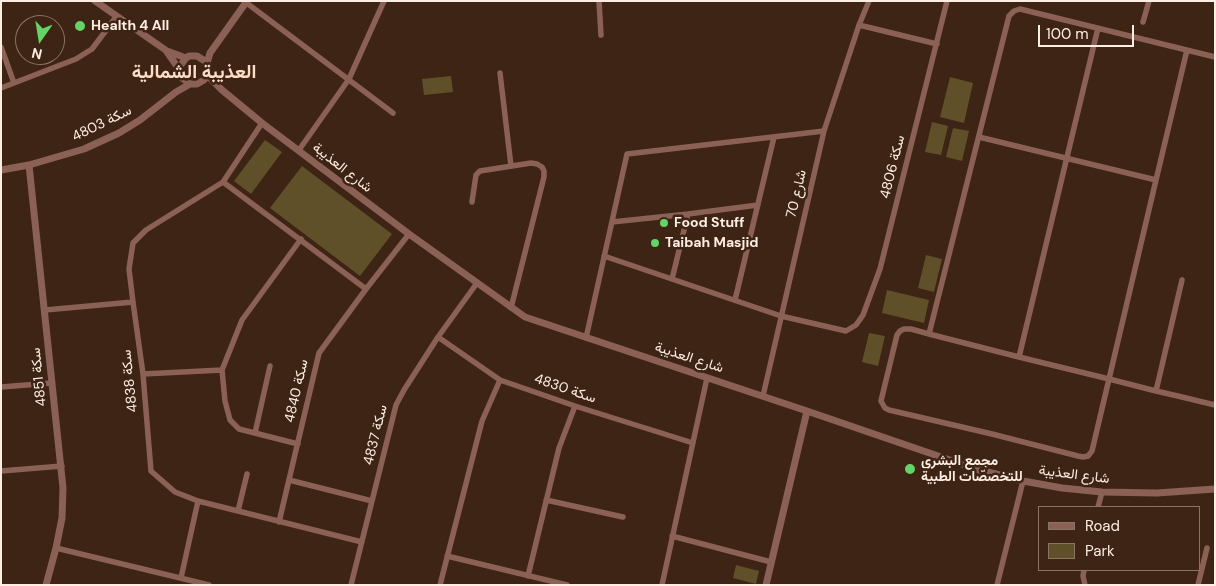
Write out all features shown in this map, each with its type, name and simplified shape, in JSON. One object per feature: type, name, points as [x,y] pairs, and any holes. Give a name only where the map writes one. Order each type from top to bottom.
[{"type":"street","points":[[95,1],[167,51],[186,58]]},
{"type":"street","points":[[299,150],[349,79],[384,1]]},
{"type":"street","points":[[599,1],[601,35]]},
{"type":"street","name":"شارع 70","points":[[763,396],[824,131],[859,24],[869,1]]},
{"type":"street","name":"سكة 4806","points":[[781,316],[846,331],[856,326],[863,315],[880,269],[947,1]]},
{"type":"street","points":[[1143,22],[1149,1]]},
{"type":"street","points":[[206,63],[210,53],[246,2],[393,113]]},
{"type":"street","points":[[930,334],[1009,16],[1014,11],[1020,9],[1215,57]]},
{"type":"street","points":[[1,88],[76,59],[92,49],[116,17]]},
{"type":"street","points":[[859,24],[937,44]]},
{"type":"street","points":[[1019,357],[1098,28]]},
{"type":"street","points":[[1,47],[14,84]]},
{"type":"street","points":[[1187,50],[1156,180],[1109,379],[1092,452],[1088,456],[1083,457],[885,408],[881,401],[897,334],[904,329],[911,329],[1019,357],[1109,379],[1156,391],[1215,405]]},
{"type":"street","points":[[167,51],[182,78],[190,84],[200,83],[207,75],[208,67],[201,57]]},
{"type":"street","points":[[179,70],[181,63],[186,58],[193,56],[201,57],[210,53]]},
{"type":"street","points":[[500,73],[511,166]]},
{"type":"street","name":"شارع العذيبة","points":[[207,75],[262,123],[408,234],[525,317],[976,469],[1024,481],[1062,488],[1102,492],[1157,493],[1215,489]]},
{"type":"street","name":"سكة 4803","points":[[176,92],[182,78]]},
{"type":"street","name":"شارع العذيبة","points":[[200,83],[222,90]]},
{"type":"street","name":"سكة 4803","points":[[1,170],[29,165],[84,149],[119,133],[190,84]]},
{"type":"street","name":"سكة 4838","points":[[262,123],[223,182],[146,230],[133,243],[129,269],[143,374],[151,471],[175,492],[198,501],[362,542]]},
{"type":"street","points":[[586,338],[628,154],[824,131]]},
{"type":"street","points":[[735,300],[774,137]]},
{"type":"street","points":[[978,137],[1156,180]]},
{"type":"street","points":[[472,202],[476,175],[480,171],[531,164],[537,164],[544,171],[511,308]]},
{"type":"street","name":"سكة 4851","points":[[29,165],[63,488],[62,518],[46,585]]},
{"type":"street","points":[[223,182],[366,289]]},
{"type":"street","points":[[612,222],[758,205]]},
{"type":"street","points":[[672,279],[688,214]]},
{"type":"street","name":"سكة 4840","points":[[279,522],[319,353],[408,234]]},
{"type":"street","points":[[298,444],[240,429],[230,420],[225,401],[222,370],[242,320],[301,239]]},
{"type":"street","points":[[604,256],[781,316]]},
{"type":"street","points":[[1156,391],[1182,280]]},
{"type":"street","name":"سكة 4837","points":[[351,585],[396,405],[438,337],[477,283]]},
{"type":"street","points":[[45,310],[133,302]]},
{"type":"street","name":"سكة 4830","points":[[438,337],[500,380],[693,444]]},
{"type":"street","points":[[255,433],[270,366]]},
{"type":"street","points":[[143,374],[222,370]]},
{"type":"street","points":[[662,585],[707,378]]},
{"type":"street","points":[[440,585],[482,421],[500,380]]},
{"type":"street","points":[[1,386],[52,383]]},
{"type":"street","points":[[528,576],[559,448],[575,406]]},
{"type":"street","points":[[766,585],[807,411]]},
{"type":"street","points":[[1,471],[62,466]]},
{"type":"street","points":[[238,511],[247,474]]},
{"type":"street","points":[[289,480],[372,501]]},
{"type":"street","points":[[997,585],[1024,481]]},
{"type":"street","points":[[1098,506],[1102,492]]},
{"type":"street","points":[[546,500],[623,517]]},
{"type":"street","points":[[181,578],[198,501]]},
{"type":"street","points":[[672,536],[771,562]]},
{"type":"street","points":[[56,548],[209,585]]},
{"type":"street","points":[[1198,585],[1208,548]]},
{"type":"street","points":[[447,556],[567,585]]},
{"type":"street","points":[[1084,571],[1082,576],[1085,585]]},
{"type":"green space","points":[[451,76],[453,92],[424,95],[422,79]]},
{"type":"green space","points":[[950,77],[973,83],[964,123],[940,117]]},
{"type":"green space","points":[[932,122],[948,126],[941,155],[925,152]]},
{"type":"green space","points":[[953,128],[969,131],[962,161],[946,157]]},
{"type":"green space","points":[[265,140],[282,152],[251,194],[234,181]]},
{"type":"green space","points":[[302,166],[392,234],[360,276],[270,208]]},
{"type":"green space","points":[[926,255],[942,259],[934,292],[918,288]]},
{"type":"green space","points":[[887,290],[929,300],[924,323],[882,313]]},
{"type":"green space","points":[[869,333],[885,336],[878,366],[862,362]]},
{"type":"green space","points":[[736,565],[759,571],[756,584],[733,578]]},
{"type":"place","name":"Health 4 All","points":[[80,26]]},
{"type":"place","name":"Food Stuff","points":[[664,223]]},
{"type":"place","name":"Taibah Masjid","points":[[655,243]]},
{"type":"place","name":"مجمع البشرى للتخصصّات الطبية","points":[[910,469]]},
{"type":"district","name":"العذيبة الشمالية","points":[[194,73]]}]
